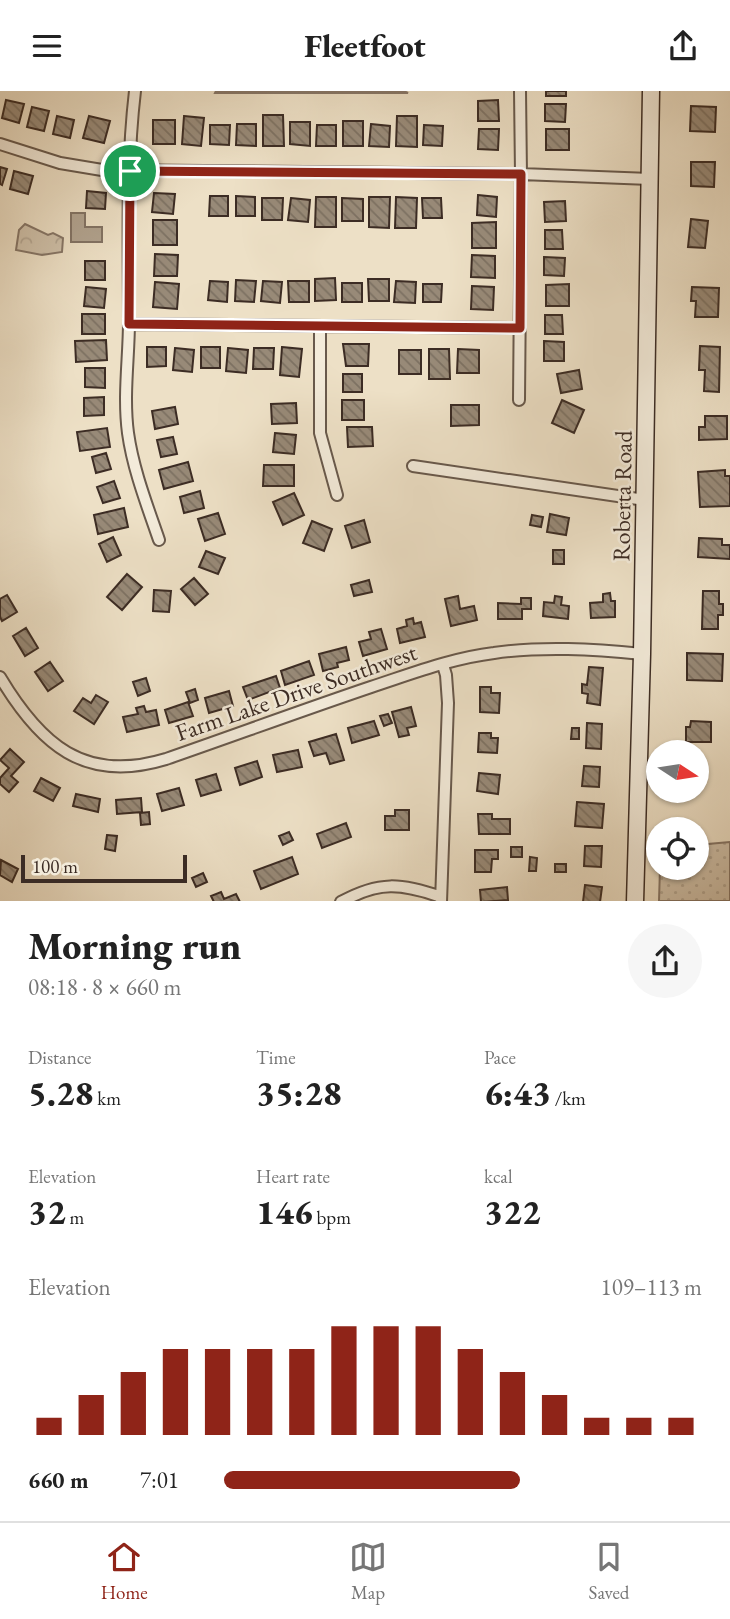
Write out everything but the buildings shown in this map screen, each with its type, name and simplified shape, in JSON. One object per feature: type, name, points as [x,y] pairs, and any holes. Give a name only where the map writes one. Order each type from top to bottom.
[{"type":"street","points":[[135,91],[130,171],[129,324],[125,392],[128,433],[139,480],[159,540]]},
{"type":"street","points":[[519,400],[520,91]]},
{"type":"street","name":"Roberta Road","points":[[635,901],[645,500],[650,91]]},
{"type":"street","points":[[0,144],[69,165],[102,170],[521,174],[650,179]]},
{"type":"street","points":[[129,324],[520,328]]},
{"type":"street","points":[[320,327],[320,433],[337,495]]},
{"type":"street","points":[[413,466],[645,500]]},
{"type":"street","name":"Farm Lake Drive Southwest","points":[[0,677],[34,728],[62,750],[94,764],[129,767],[166,759],[356,692],[443,665],[494,653],[532,649],[593,649],[642,654]]},
{"type":"street","points":[[341,901],[377,887],[400,886],[441,899],[448,703],[443,665]]},
{"type":"green space","points":[[404,91],[408,93],[215,93]]},
{"type":"green space","points":[[25,224],[48,235],[53,233],[63,238],[62,252],[42,255],[16,250],[19,230]]},
{"type":"green space","points":[[730,842],[730,901],[659,901],[660,880],[709,880],[709,844]]},
{"type":"shaded area","points":[[71,213],[85,213],[85,227],[102,227],[102,242],[71,242]]},
{"type":"route","points":[[130,171],[521,174],[520,328],[129,324],[130,171]]}]
